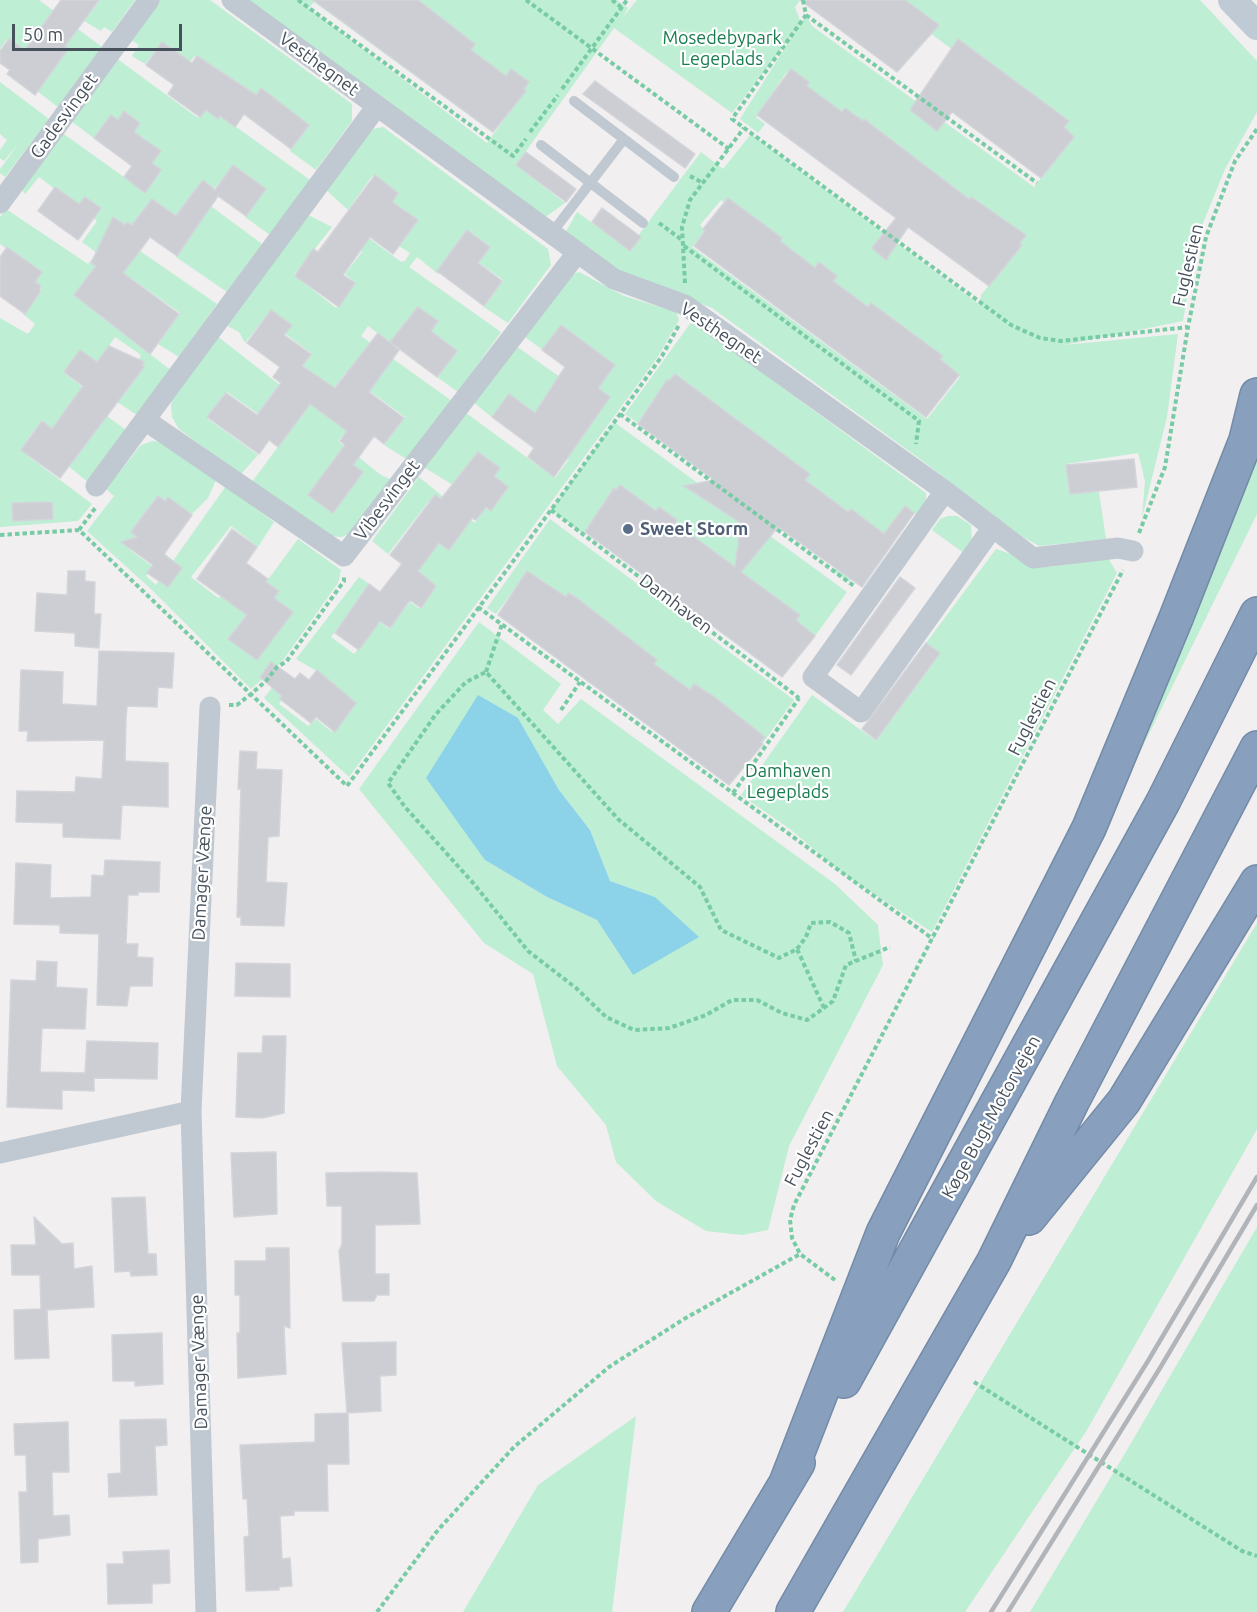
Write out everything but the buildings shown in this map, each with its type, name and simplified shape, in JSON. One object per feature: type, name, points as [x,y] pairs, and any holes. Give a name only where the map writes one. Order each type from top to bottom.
[{"type":"highway","points":[[786,1483],[883,1233],[1089,828],[1176,618],[1253,422],[1257,395]]},
{"type":"highway","name":"Køge Bugt Motorvejen","points":[[710,1612],[786,1483],[932,1224],[1163,802],[1257,614]]},
{"type":"highway","points":[[793,1612],[994,1261],[1072,1102],[1257,748]]},
{"type":"highway","points":[[994,1261],[1124,1101],[1257,882]]},
{"type":"main road","points":[[1232,0],[1257,26]]},
{"type":"street","name":"Gadesvinget","points":[[0,203],[149,0]]},
{"type":"street","name":"Vesthegnet","points":[[232,0],[614,279],[685,305],[914,468],[1033,558],[1118,548],[1133,550]]},
{"type":"street","points":[[96,486],[377,106]]},
{"type":"street","name":"Vibesvinget","points":[[145,420],[344,556],[577,253]]},
{"type":"street","points":[[945,491],[813,677],[861,712],[993,527]]},
{"type":"street","name":"Damager Vænge","points":[[206,1612],[191,1111],[210,707]]},
{"type":"street","points":[[0,1154],[191,1111]]},
{"type":"lane","points":[[574,101],[674,177]]},
{"type":"lane","points":[[551,234],[624,139]]},
{"type":"lane","points":[[541,145],[643,223]]},
{"type":"path","points":[[298,0],[513,156],[627,0]]},
{"type":"path","points":[[526,0],[729,149]]},
{"type":"path","points":[[612,0],[621,7]]},
{"type":"path","points":[[803,0],[806,15],[1037,183]]},
{"type":"path","points":[[806,15],[732,119],[1011,325],[1040,338],[1061,340],[1188,327]]},
{"type":"path","points":[[0,535],[79,530],[347,786],[662,356],[682,320],[685,305],[682,227],[690,200],[744,128]]},
{"type":"path","name":"Fuglestien","points":[[800,1254],[792,1238],[790,1220],[794,1205],[1133,550],[1165,467],[1188,327],[1206,237],[1235,161],[1257,129]]},
{"type":"path","points":[[643,223],[653,219],[919,421],[914,468]]},
{"type":"path","points":[[620,414],[869,597]]},
{"type":"path","name":"Damhaven","points":[[551,510],[800,698]]},
{"type":"path","points":[[251,694],[277,667],[286,662],[344,581],[344,556]]},
{"type":"path","points":[[478,607],[933,939]]},
{"type":"path","points":[[502,624],[486,672],[466,682],[436,714],[388,783],[405,807],[474,884],[528,951],[576,988],[606,1017],[634,1030],[669,1028],[706,1015],[732,1000],[757,1000],[782,1012],[807,1020],[833,1001],[846,965],[890,946]]},
{"type":"path","points":[[486,672],[611,812],[700,887],[721,930],[779,958],[797,949],[812,923],[830,922],[849,933],[856,961]]},
{"type":"path","points":[[733,793],[813,677]]},
{"type":"path","points":[[561,710],[580,682]]},
{"type":"path","points":[[797,949],[824,1008]]},
{"type":"path","points":[[377,1612],[438,1530],[514,1447],[609,1367],[684,1319],[800,1254],[834,1280]]},
{"type":"path","points":[[974,1382],[1242,1551],[1257,1556]]},
{"type":"green space","points":[[0,0],[39,0],[102,47],[58,107],[37,91],[25,52],[7,39],[0,49]]},
{"type":"green space","points":[[100,0],[135,0],[112,32],[104,27],[101,31],[84,21]]},
{"type":"green space","points":[[158,0],[210,0],[352,104],[352,121],[316,170],[290,151],[309,125],[260,89],[242,115],[214,111],[310,180],[270,235],[245,217],[265,191],[233,166],[204,201],[262,244],[227,292],[176,257],[193,232],[151,202],[140,251],[217,304],[179,357],[158,344],[180,313],[131,278],[100,316],[172,371],[137,415],[117,402],[141,355],[115,337],[104,353],[112,374],[80,351],[64,373],[84,388],[100,411],[126,430],[89,483],[67,465],[52,432],[40,423],[27,440],[35,447],[28,456],[92,504],[78,521],[0,527],[0,318],[28,334],[35,324],[23,314],[42,289],[34,282],[40,273],[0,244],[0,217],[6,209],[88,264],[97,253],[82,242],[97,221],[39,177],[25,194],[21,189],[61,132],[145,192],[145,174],[159,153],[110,118],[95,139],[71,121],[116,58],[198,118],[205,109],[216,71],[195,56],[188,64],[160,44],[145,64],[132,56],[139,45],[130,39]]},
{"type":"green space","name":"Mosedebypark Legeplads","points":[[244,0],[345,0],[502,116],[492,132],[314,2],[309,8],[487,143],[524,92],[401,0],[617,0],[628,8],[623,17],[637,0],[800,0],[795,7],[801,23],[806,15],[812,26],[1034,187],[1073,138],[885,0],[1200,0],[1257,61],[1257,112],[1225,169],[1197,238],[1183,321],[1064,345],[1178,334],[1167,417],[1142,518],[1145,481],[1138,453],[1066,464],[1069,492],[1099,492],[1106,539],[1039,546],[1021,536],[920,459],[712,308],[621,272],[564,235],[577,212],[628,249],[701,152],[723,169],[751,134],[980,305],[981,295],[1021,247],[786,73],[756,117],[765,124],[758,133],[740,119],[797,29],[732,113],[614,28],[516,165],[565,203],[544,218]],"holes":[[[721,200],[960,377],[927,419],[692,247],[705,230],[700,225]]]},
{"type":"green space","points":[[0,82],[49,119],[5,177],[0,173],[0,169],[19,143],[4,161],[0,158],[0,150],[7,140],[0,134]]},
{"type":"green space","points":[[383,127],[548,249],[551,265],[508,323],[484,307],[503,280],[478,262],[490,246],[469,231],[438,274],[417,257],[409,267],[501,332],[458,392],[437,377],[456,352],[410,317],[390,342],[368,326],[361,336],[452,401],[408,460],[384,445],[405,417],[345,373],[325,401],[341,413],[334,421],[347,431],[338,441],[381,475],[392,480],[355,531],[342,537],[328,536],[252,482],[309,405],[278,428],[227,392],[208,419],[258,455],[240,475],[179,429],[172,417],[171,404],[173,396],[217,336],[285,389],[311,353],[284,333],[289,325],[270,311],[245,343],[239,332],[226,325],[308,215],[332,227],[294,275],[336,308],[355,283],[345,274],[362,252],[358,247],[365,235],[401,262],[405,261],[410,253],[399,246],[418,220],[391,201],[396,193],[372,176],[348,210],[325,189],[368,130]]},
{"type":"green space","points":[[579,272],[624,296],[676,312],[679,320],[657,358],[349,777],[264,698],[283,673],[294,682],[279,704],[308,726],[316,719],[332,732],[355,704],[315,670],[296,659],[359,577],[371,585],[331,637],[354,654],[379,621],[389,629],[410,602],[420,609],[430,596],[423,590],[414,573],[454,520],[429,501],[388,554],[372,541],[419,477],[475,523],[485,508],[491,511],[508,488],[471,460],[453,485],[425,468],[466,413],[555,478],[570,458],[568,460],[547,443],[566,416],[544,400],[534,414],[493,418],[474,403],[516,346],[601,406],[597,389],[615,365],[543,350],[522,335],[565,277]]},
{"type":"green space","points":[[692,321],[926,493],[926,508],[919,516],[903,509],[849,582],[833,571],[868,528],[667,380],[638,423],[625,414]]},
{"type":"green space","points":[[614,422],[847,592],[815,636],[615,489],[583,534],[551,510]]},
{"type":"green space","points":[[153,441],[166,443],[216,480],[208,498],[191,515],[166,498],[130,550],[152,566],[146,576],[156,585],[226,486],[274,522],[258,547],[231,526],[191,577],[218,598],[227,594],[247,608],[298,539],[341,570],[338,583],[281,663],[251,689],[152,590],[87,531],[114,496],[106,489],[141,445]]},
{"type":"green space","points":[[1257,459],[1257,514],[1141,750]]},
{"type":"green space","points":[[957,516],[971,525],[972,542],[965,554],[932,530],[940,519]]},
{"type":"green space","points":[[550,519],[794,700],[762,744],[527,572],[496,614],[487,608]]},
{"type":"green space","name":"Damhaven Legeplads","points":[[996,549],[1050,567],[1108,558],[1117,573],[932,932],[842,873],[790,829],[741,795],[812,695],[876,741],[940,654],[926,643]]},
{"type":"green space","points":[[479,622],[561,684],[543,710],[558,724],[581,699],[835,884],[878,925],[883,965],[789,1146],[768,1230],[742,1235],[706,1231],[656,1201],[616,1162],[606,1125],[557,1066],[533,974],[484,943],[359,789]],"holes":[[[518,718],[559,790],[590,830],[610,881],[655,897],[633,975],[597,920],[547,897],[485,860]]]},
{"type":"green space","points":[[1257,923],[1257,1129],[1087,1430],[965,1612],[843,1612]]},
{"type":"green space","points":[[1257,1227],[1257,1612],[1030,1612],[1124,1455]]},
{"type":"green space","points":[[636,1416],[612,1612],[463,1612],[538,1485]]},
{"type":"water","points":[[478,695],[518,718],[559,790],[590,830],[610,881],[655,897],[699,937],[633,975],[597,920],[547,897],[485,860],[426,778]]},
{"type":"railway","points":[[991,1612],[1148,1361],[1257,1177]]},
{"type":"railway","points":[[1008,1612],[1160,1368],[1257,1205]]},
{"type":"place","name":"Sweet Storm","points":[[628,529]]}]
